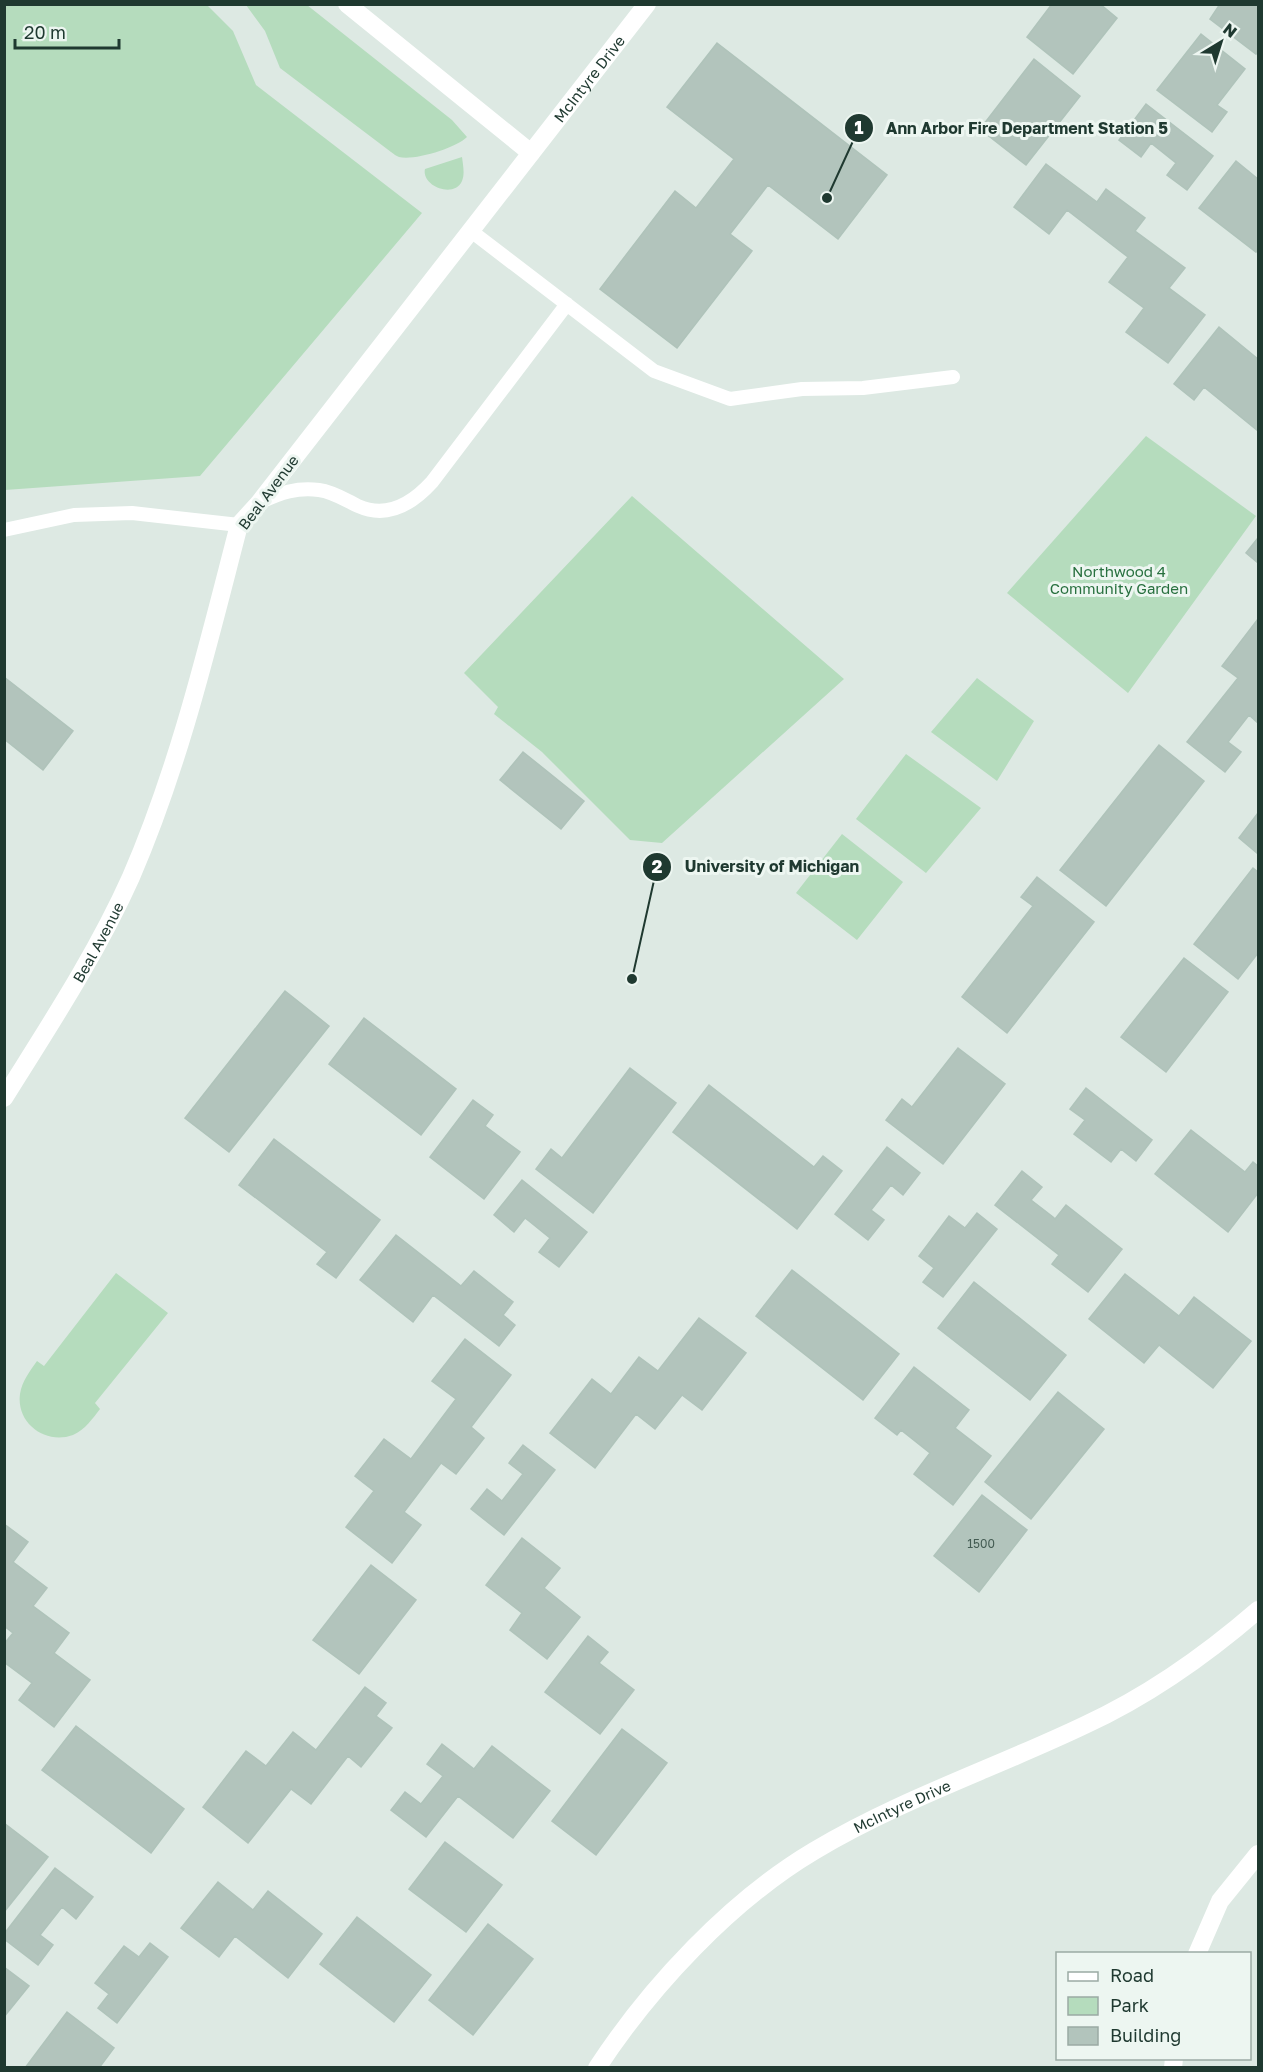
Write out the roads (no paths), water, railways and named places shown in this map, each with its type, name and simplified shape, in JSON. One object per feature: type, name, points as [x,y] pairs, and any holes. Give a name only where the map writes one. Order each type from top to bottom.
[{"type":"street","points":[[347,4],[531,153]]},
{"type":"street","name":"McIntyre Drive","points":[[531,153],[647,4]]},
{"type":"street","name":"Beal Avenue","points":[[4,1098],[95,950],[130,878],[155,818],[189,716],[240,525],[531,153]]},
{"type":"street","name":"McIntyre Drive","points":[[597,2067],[664,1981],[714,1928],[761,1886],[813,1851],[897,1807],[1087,1724],[1167,1680],[1235,1631],[1258,1610]]},
{"type":"street","points":[[1197,1952],[1220,1901],[1258,1854]]},
{"type":"lane","points":[[471,231],[654,371],[730,399],[802,389],[863,388],[953,376]]},
{"type":"lane","points":[[259,503],[283,491],[301,489],[321,490],[341,496],[373,512],[403,507],[420,496],[432,482],[567,304]]},
{"type":"lane","points":[[4,530],[74,515],[132,513],[240,525]]},
{"type":"place","name":"Ann Arbor Fire Department Station 5","points":[[827,198]]},
{"type":"place","name":"University of Michigan","points":[[632,979]]},
{"type":"park label","name":"Northwood 4 Community Garden","points":[[1119,580]]}]
